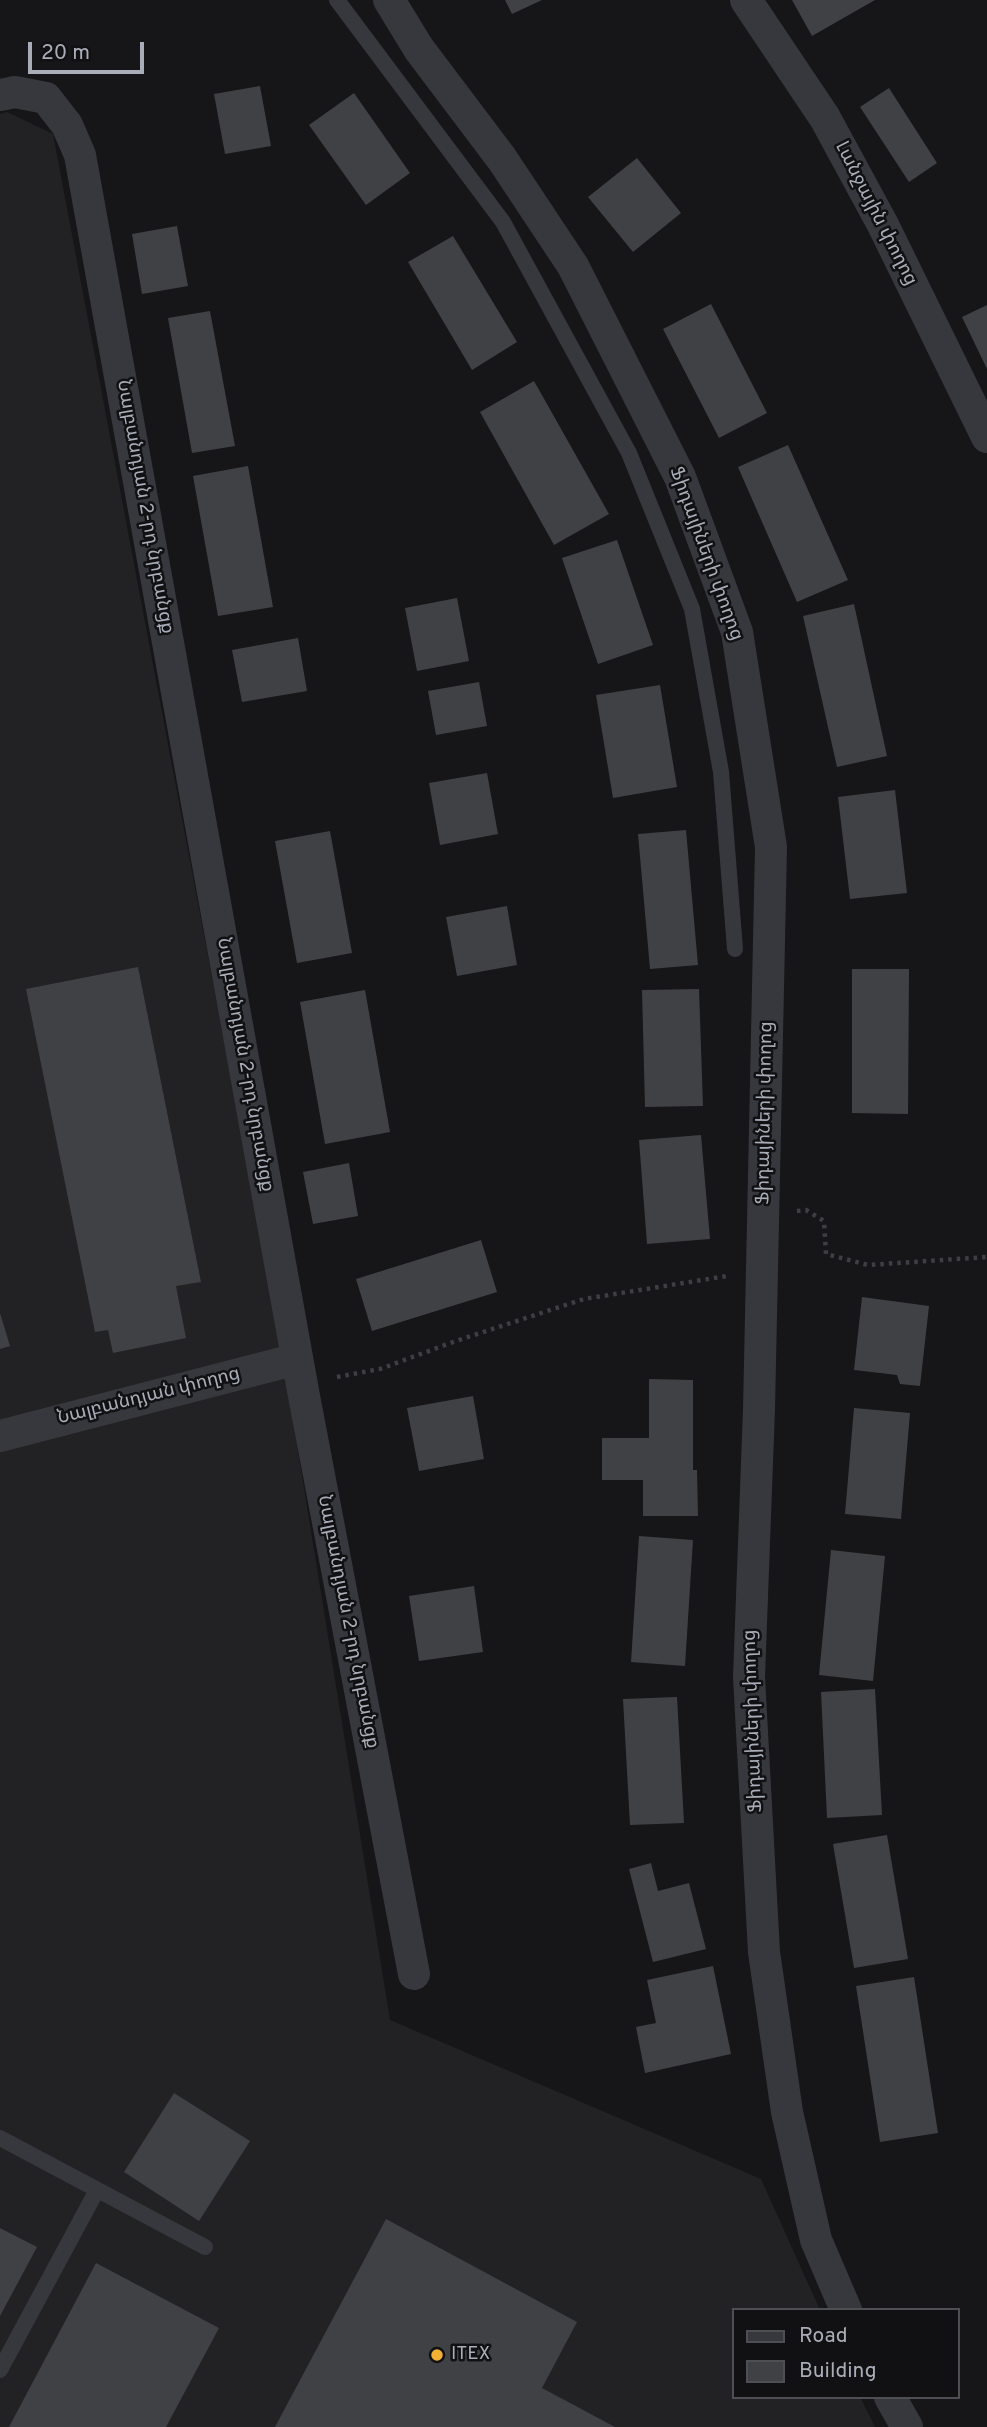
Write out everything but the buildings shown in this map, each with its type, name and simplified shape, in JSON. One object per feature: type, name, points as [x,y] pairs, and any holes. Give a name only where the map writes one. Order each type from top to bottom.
[{"type":"street","name":"Ֆիդայիների փողոց","points":[[388,0],[419,49],[502,159],[573,266],[680,477],[737,632],[771,847],[764,1212],[749,1678],[764,1952],[787,2112],[816,2240],[845,2308]]},
{"type":"street","name":"Լանջային փողոց","points":[[746,0],[825,118],[883,225],[987,437]]},
{"type":"street","name":"Նալբանդյան 2-րդ նրբանցք","points":[[0,95],[15,92],[46,97],[67,125],[80,155],[300,1371],[414,1974]]},
{"type":"street","name":"Նալբանդյան փողոց","points":[[0,1436],[300,1371]]},
{"type":"street","points":[[891,2399],[907,2427]]},
{"type":"lane","points":[[337,0],[503,222],[629,453],[692,608],[720,772],[734,949]]},
{"type":"lane","points":[[0,2138],[205,2247]]},
{"type":"lane","points":[[0,2370],[97,2190]]},
{"type":"path","points":[[764,1212],[806,1210],[824,1221],[826,1254],[868,1265],[987,1257]]},
{"type":"path","points":[[300,1371],[380,1369],[584,1299],[762,1270]]},
{"type":"shaded area","points":[[7,112],[53,134],[279,1333],[390,2020],[761,2179],[819,2308],[732,2308],[732,2399],[861,2399],[875,2427],[0,2427],[0,114]]},
{"type":"place","name":"ITEX","points":[[437,2355]]}]
